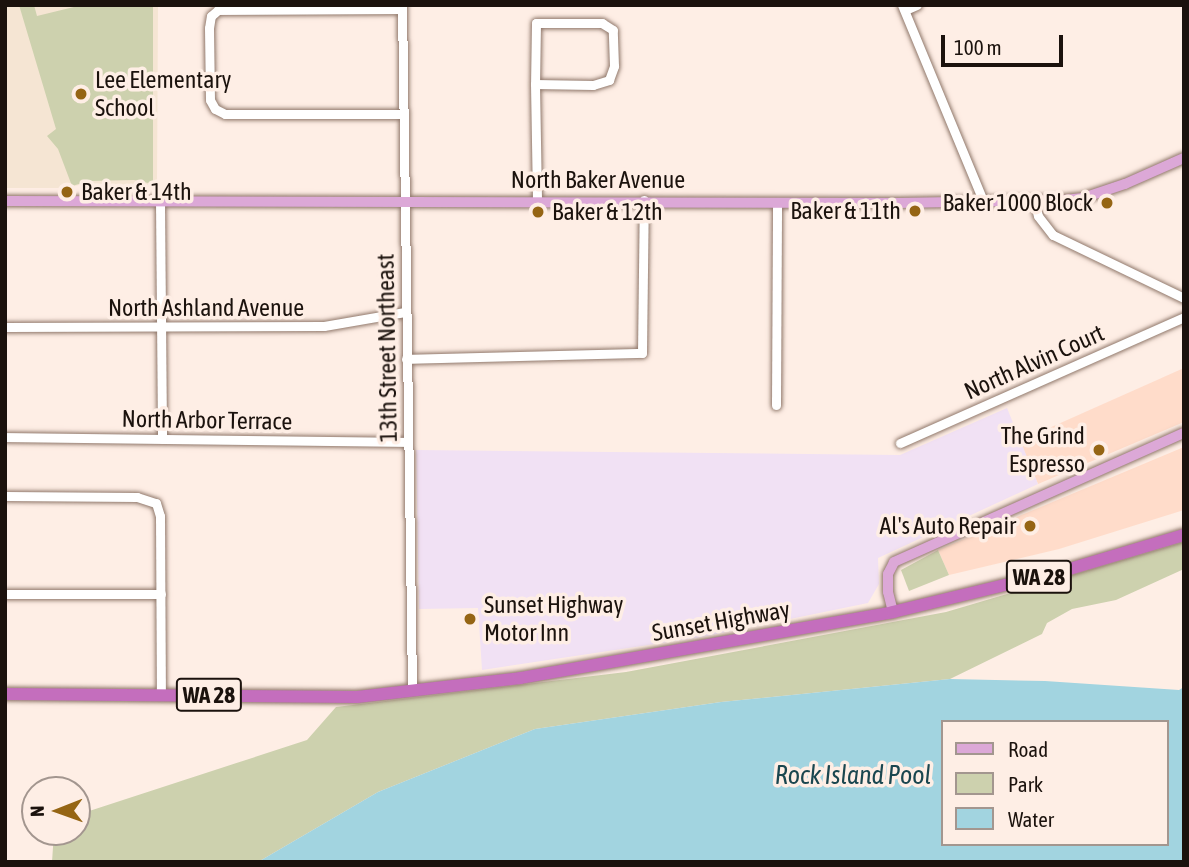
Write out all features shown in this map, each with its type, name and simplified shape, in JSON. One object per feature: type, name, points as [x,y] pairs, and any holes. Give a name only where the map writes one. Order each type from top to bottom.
[{"type":"highway","name":"Sunset Highway","points":[[5,694],[357,696],[520,678],[893,612],[1066,570],[1184,535]]},
{"type":"main road","name":"North Baker Avenue","points":[[5,201],[1034,200],[1083,198],[1184,158]]},
{"type":"main road","points":[[893,612],[888,592],[888,574],[894,562],[1184,433]]},
{"type":"street","points":[[917,5],[903,8],[983,201]]},
{"type":"street","points":[[402,7],[218,10],[211,16],[209,28],[210,100],[215,109],[225,114],[402,114]]},
{"type":"street","name":"13th Street Northeast","points":[[402,7],[412,690]]},
{"type":"street","points":[[535,84],[593,85],[609,80],[614,66],[615,38],[609,25],[536,23],[535,84],[537,202]]},
{"type":"street","points":[[406,359],[642,353],[644,200]]},
{"type":"street","points":[[1034,200],[1038,216],[1053,235],[1184,298]]},
{"type":"street","points":[[160,202],[162,439]]},
{"type":"street","points":[[776,405],[777,202]]},
{"type":"street","name":"North Ashland Avenue","points":[[5,327],[324,326],[405,312]]},
{"type":"street","name":"North Alvin Court","points":[[900,443],[1184,317]]},
{"type":"street","name":"North Arbor Terrace","points":[[5,437],[408,442]]},
{"type":"street","points":[[5,496],[137,497],[156,503],[160,516],[160,695]]},
{"type":"street","points":[[5,594],[161,594]]},
{"type":"shaded area","name":"Lee Elementary School","points":[[5,5],[158,5],[157,187],[87,183],[67,188],[5,188]]},
{"type":"shaded area","points":[[1184,368],[1184,422],[1038,484],[1020,441]]},
{"type":"shaded area","points":[[1007,408],[1038,484],[878,558],[879,584],[868,603],[702,637],[482,670],[478,608],[419,609],[416,450],[900,455]]},
{"type":"shaded area","points":[[1184,447],[1184,510],[1059,549],[949,575],[938,550]]},
{"type":"green space","name":"Lee Elementary School","points":[[19,5],[34,5],[37,16],[82,5],[153,5],[153,184],[134,180],[89,181],[72,186],[58,149],[47,136],[56,129]]},
{"type":"green space","points":[[1184,542],[1184,569],[1116,600],[1072,609],[1047,623],[1042,634],[950,679],[721,702],[535,729],[378,792],[258,862],[52,862],[53,846],[91,846],[91,810],[307,740],[336,707],[626,672],[946,612]]},
{"type":"green space","points":[[938,550],[949,575],[909,591],[901,570]]},
{"type":"water","name":"Rock Island Pool","points":[[950,679],[1045,681],[1179,690],[1184,687],[1184,862],[258,862],[378,792],[535,729],[721,702]]},
{"type":"place","name":"Lee Elementary School","points":[[81,94]]},
{"type":"place","name":"Baker & 14th","points":[[67,192]]},
{"type":"place","name":"Baker 1000 Block","points":[[1107,203]]},
{"type":"place","name":"Baker & 11th","points":[[915,211]]},
{"type":"place","name":"Baker & 12th","points":[[538,212]]},
{"type":"place","name":"The Grind Espresso","points":[[1099,450]]},
{"type":"place","name":"Al's Auto Repair","points":[[1030,526]]},
{"type":"place","name":"Sunset Highway Motor Inn","points":[[470,619]]}]
